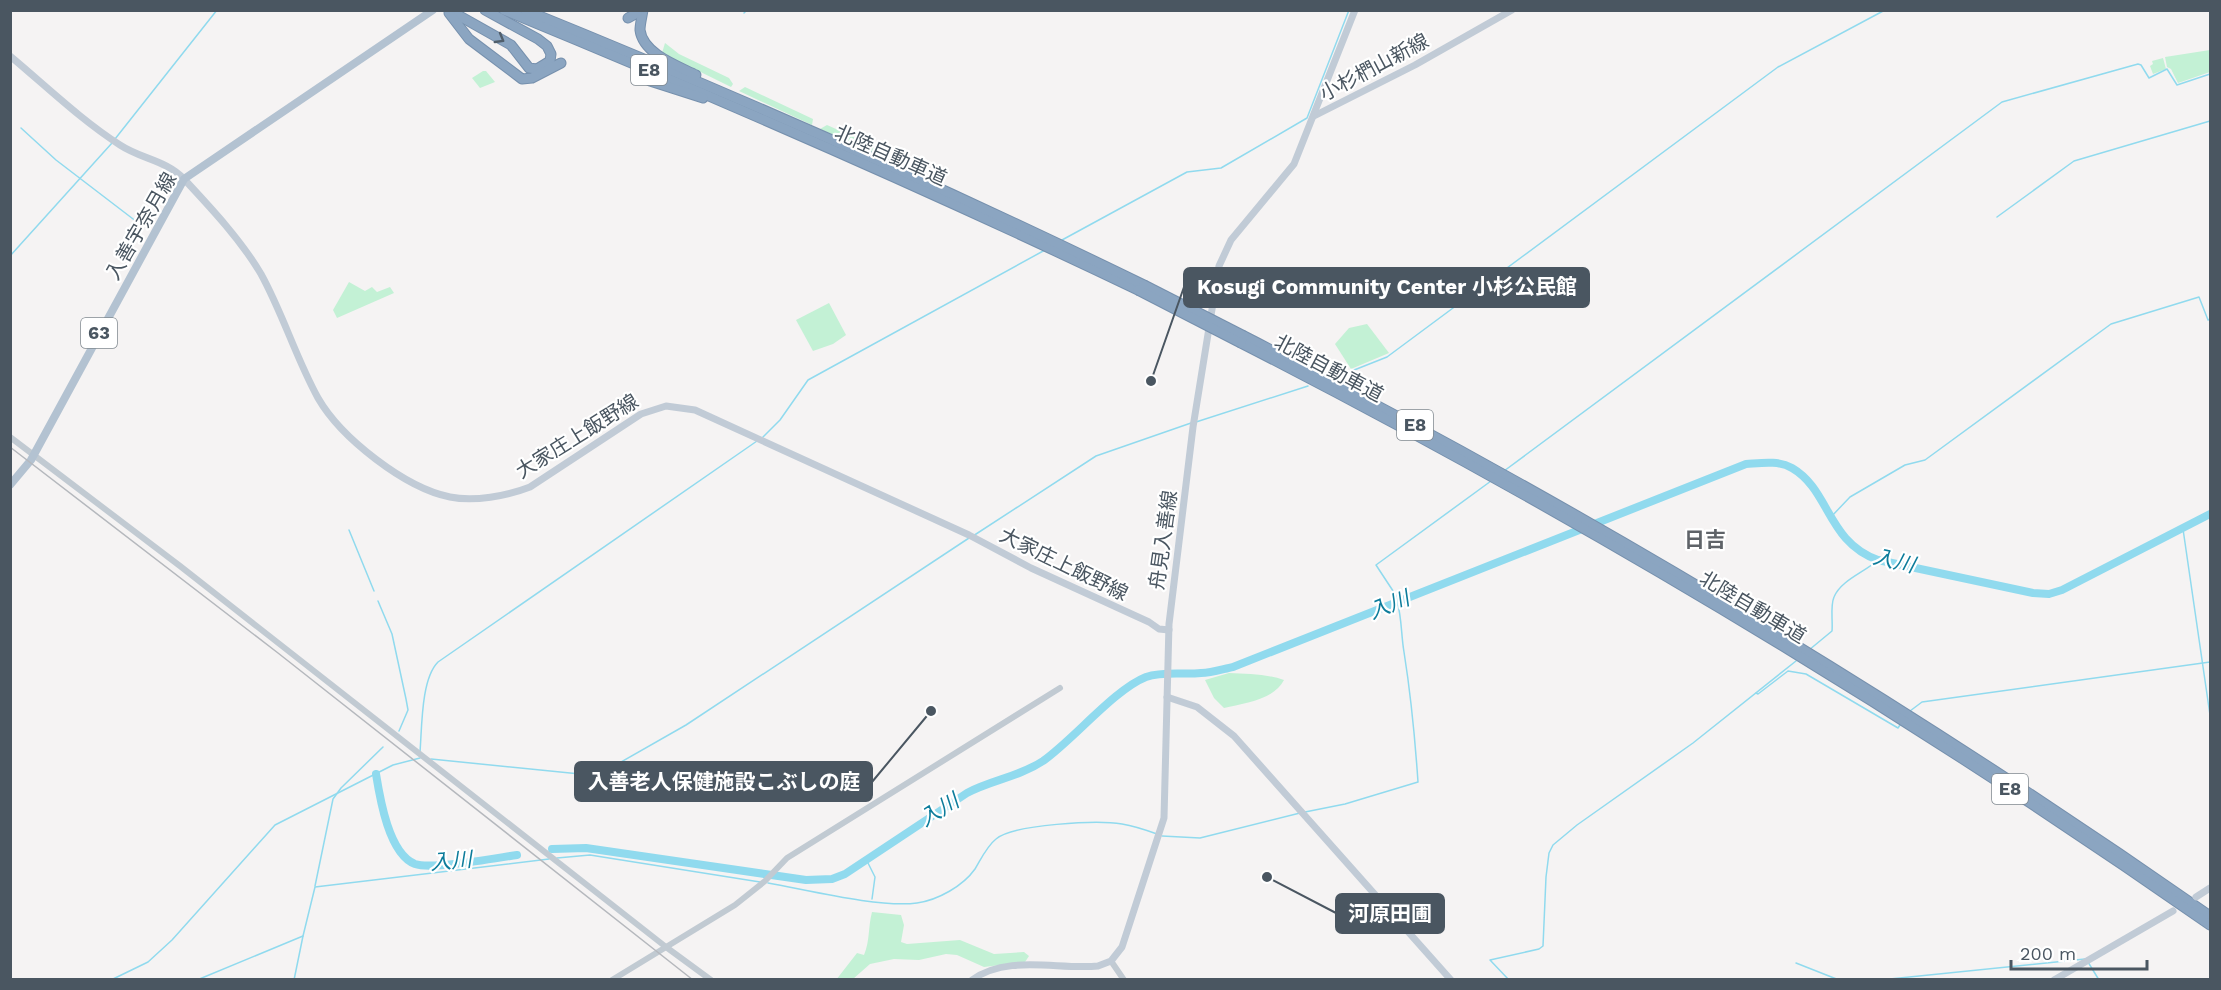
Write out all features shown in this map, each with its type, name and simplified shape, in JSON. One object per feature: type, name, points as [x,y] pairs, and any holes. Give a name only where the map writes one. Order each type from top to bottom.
[{"type":"highway","points":[[448,10],[511,45],[529,68],[537,69],[550,61],[551,54],[544,44],[485,10]]},
{"type":"highway","points":[[448,10],[469,39],[517,76],[527,79],[560,66]]},
{"type":"highway","name":"北陸自動車道","points":[[504,10],[880,165]]},
{"type":"highway","name":"北陸自動車道","points":[[525,10],[783,118],[1069,253],[1243,339],[1579,520],[1798,650],[2211,925]]},
{"type":"highway","points":[[636,15],[640,31],[654,51],[783,118]]},
{"type":"highway","points":[[650,81],[793,131]]},
{"type":"highway","name":"北陸自動車道","points":[[1808,657],[2020,787],[2211,916]]},
{"type":"main road","name":"入善宇奈月線","points":[[10,485],[34,454],[184,179],[433,10]]},
{"type":"main road","name":"舟見入善線","points":[[1110,961],[1122,947],[1162,830],[1166,802],[1168,630],[1193,426],[1219,266],[1231,240],[1294,164],[1355,10]]},
{"type":"main road","name":"小杉椚山新線","points":[[1314,116],[1334,108],[1512,10]]},
{"type":"main road","name":"大家庄上飯野線","points":[[10,56],[117,143],[170,167],[184,179],[239,244],[260,273],[319,400],[332,418],[371,456],[395,473],[438,494],[459,499],[481,498],[530,488],[635,417],[661,407],[695,410],[971,537],[1149,622],[1159,629],[1168,630]]},
{"type":"main road","points":[[1167,697],[1197,707],[1226,729],[1305,814],[1450,979]]},
{"type":"main road","points":[[2196,897],[2211,888]]},
{"type":"main road","points":[[2054,980],[2173,911]]},
{"type":"main road","points":[[972,980],[988,970],[1012,966],[1083,967],[1110,961]]},
{"type":"street","points":[[10,437],[711,980]]},
{"type":"street","points":[[612,980],[735,905],[768,878],[787,858],[1060,688]]},
{"type":"street","points":[[1110,961],[1124,980]]},
{"type":"green space","points":[[665,43],[679,54],[729,78],[733,84],[731,87],[662,53]]},
{"type":"green space","points":[[2210,50],[2210,72],[2178,83],[2171,69],[2167,67],[2165,57]]},
{"type":"green space","points":[[2163,58],[2166,69],[2153,74],[2150,66],[2153,64],[2152,61]]},
{"type":"green space","points":[[486,71],[495,82],[480,88],[472,78]]},
{"type":"green space","points":[[745,87],[813,119],[812,125],[739,91]]},
{"type":"green space","points":[[827,125],[881,149],[885,158],[820,129]]},
{"type":"green space","points":[[349,282],[365,291],[372,287],[377,292],[390,287],[394,293],[337,318],[333,310]]},
{"type":"green space","points":[[829,303],[846,335],[833,344],[813,351],[796,320]]},
{"type":"green space","points":[[1367,324],[1389,353],[1351,369],[1335,344],[1349,328]]},
{"type":"green space","points":[[1229,673],[1264,675],[1284,680],[1279,687],[1266,696],[1224,708],[1214,698],[1205,680]]},
{"type":"green space","points":[[872,912],[901,915],[904,925],[901,942],[907,944],[960,940],[994,954],[1024,952],[1029,956],[1025,962],[984,967],[957,955],[946,954],[919,960],[894,959],[870,964],[853,979],[836,980],[857,953],[864,955]]},
{"type":"waterway","points":[[115,139],[217,10]]},
{"type":"waterway","points":[[744,13],[747,10]]},
{"type":"waterway","points":[[1062,240],[1187,172],[1221,168],[1307,118],[1349,10]]},
{"type":"waterway","points":[[1339,376],[1387,357],[1778,67],[1885,10]]},
{"type":"waterway","points":[[1504,471],[2002,102],[2138,64],[2149,78],[2167,69],[2177,85],[2210,74]]},
{"type":"waterway","points":[[1997,217],[2074,161],[2210,121]]},
{"type":"waterway","points":[[21,128],[56,160],[137,222]]},
{"type":"waterway","points":[[10,256],[112,143]]},
{"type":"waterway","points":[[763,437],[780,420],[808,380],[1045,250]]},
{"type":"waterway","points":[[1830,518],[1850,497],[1905,465],[1925,460],[2111,324],[2199,297],[2208,320],[2210,319]]},
{"type":"waterway","points":[[1196,422],[1308,386]]},
{"type":"waterway","points":[[973,536],[1096,456],[1191,423]]},
{"type":"waterway","points":[[420,752],[425,691],[432,670],[438,662],[757,441]]},
{"type":"waterway","name":"入川","points":[[552,849],[586,848],[806,880],[832,879],[845,874],[967,793],[1024,771],[1043,761],[1121,692],[1146,677],[1205,673],[1233,667],[1746,464],[1775,463],[1792,468],[1814,489],[1838,529],[1848,541],[1861,552],[1878,560],[2033,593],[2049,594],[2062,590],[2210,514]]},
{"type":"waterway","points":[[1399,600],[1376,565],[1491,481]]},
{"type":"waterway","points":[[2183,529],[2210,715]]},
{"type":"waterway","points":[[349,530],[374,591]]},
{"type":"waterway","points":[[431,759],[580,774],[607,770],[686,725],[969,538]]},
{"type":"waterway","points":[[1809,650],[1832,631],[1832,605],[1837,591],[1878,560]]},
{"type":"waterway","points":[[378,601],[392,634],[408,710],[399,731]]},
{"type":"waterway","points":[[1305,812],[1345,804],[1418,782],[1411,701],[1397,601]]},
{"type":"waterway","points":[[1509,980],[1490,960],[1539,949],[1543,946],[1546,877],[1549,853],[1553,845],[1577,825],[1693,743],[1796,661]]},
{"type":"waterway","points":[[1910,711],[1922,702],[2210,662]]},
{"type":"waterway","points":[[1756,693],[1758,694],[1788,671],[1806,674],[1898,728],[1900,725]]},
{"type":"waterway","points":[[315,886],[333,799],[341,788],[383,747]]},
{"type":"waterway","points":[[111,980],[148,962],[172,940],[275,825],[393,765],[420,758]]},
{"type":"waterway","name":"入川","points":[[376,774],[383,811],[392,838],[398,849],[415,864],[449,865],[517,855]]},
{"type":"waterway","points":[[1162,836],[1200,838],[1300,813]]},
{"type":"waterway","points":[[768,883],[864,901],[917,903],[933,899],[957,886],[975,869],[993,842],[1006,834],[1037,827],[1076,823],[1122,824],[1157,834]]},
{"type":"waterway","points":[[557,858],[590,855],[760,882]]},
{"type":"waterway","points":[[197,980],[303,936],[315,887],[549,859]]},
{"type":"waterway","points":[[866,859],[875,877],[872,899]]},
{"type":"waterway","points":[[294,980],[303,936]]},
{"type":"waterway","points":[[1880,980],[2085,959]]},
{"type":"waterway","points":[[2088,962],[2099,980]]},
{"type":"waterway","points":[[1796,963],[1839,980]]},
{"type":"railway","points":[[10,447],[278,653],[693,980]]},
{"type":"place","name":"Kosugi Community Center 小杉公民館","points":[[1151,381]]},
{"type":"place","name":"入善老人保健施設こぶしの庭","points":[[931,711]]},
{"type":"place","name":"河原田圃","points":[[1267,877]]},
{"type":"district","name":"日吉","points":[[1705,540]]}]
